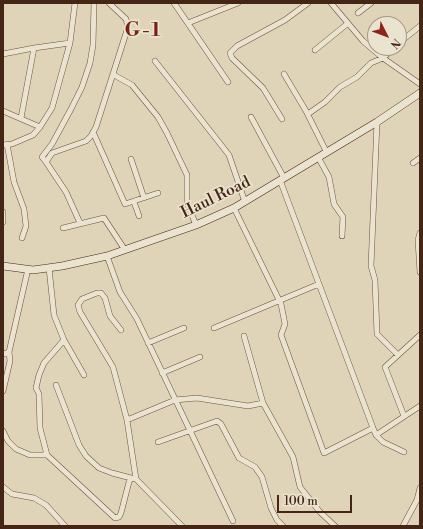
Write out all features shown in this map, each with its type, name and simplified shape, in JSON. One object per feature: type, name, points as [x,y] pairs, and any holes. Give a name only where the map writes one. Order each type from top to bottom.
[{"type":"main road","name":"Haul Road","points":[[3,266],[28,269],[49,268],[107,256],[196,225],[245,202],[326,151],[377,122],[420,93]]},
{"type":"street","points":[[22,238],[26,226],[24,209],[14,182],[5,145],[33,135],[52,108],[70,43],[75,3]]},
{"type":"street","points":[[80,223],[66,192],[42,157],[52,144],[82,87],[90,63],[93,45],[94,3]]},
{"type":"street","points":[[46,162],[52,153],[80,144],[91,136],[93,132],[114,75],[128,22],[109,3]]},
{"type":"street","points":[[174,3],[228,82]]},
{"type":"street","points":[[188,23],[238,3]]},
{"type":"street","points":[[282,119],[263,88],[232,58],[230,53],[237,46],[284,20],[308,3]]},
{"type":"street","points":[[331,3],[347,24],[382,58],[420,84]]},
{"type":"street","points":[[358,13],[371,3]]},
{"type":"street","points":[[315,50],[347,24]]},
{"type":"street","points":[[407,37],[420,26]]},
{"type":"street","points":[[3,54],[70,43]]},
{"type":"street","points":[[21,118],[34,48]]},
{"type":"street","points":[[308,114],[325,102],[340,86],[357,77],[374,61],[384,56]]},
{"type":"street","points":[[155,61],[229,155],[245,202]]},
{"type":"street","points":[[284,74],[308,114],[326,151]]},
{"type":"street","points":[[114,75],[119,76],[132,85],[158,117],[187,175],[187,203],[196,225]]},
{"type":"street","points":[[3,111],[40,127]]},
{"type":"street","points":[[251,117],[282,179],[319,284],[376,435],[383,442],[404,452]]},
{"type":"street","points":[[377,122],[371,266],[375,280],[378,334],[398,355]]},
{"type":"street","points":[[93,132],[125,204],[158,193]]},
{"type":"street","points":[[318,157],[329,177],[334,204],[343,217],[342,236]]},
{"type":"street","points":[[413,163],[420,158]]},
{"type":"street","points":[[131,160],[144,198]]},
{"type":"street","points":[[134,202],[139,216]]},
{"type":"street","points":[[234,208],[279,300],[285,324],[281,336],[324,452],[373,428]]},
{"type":"street","points":[[3,212],[3,222]]},
{"type":"street","points":[[63,228],[104,218],[125,250]]},
{"type":"street","points":[[420,233],[418,240],[420,270]]},
{"type":"street","points":[[107,256],[120,292],[137,319],[189,432],[233,521]]},
{"type":"street","points":[[49,268],[54,315],[64,340],[84,375]]},
{"type":"street","points":[[3,391],[10,362],[9,352],[28,269]]},
{"type":"street","points":[[214,328],[319,284]]},
{"type":"street","points":[[121,330],[110,316],[102,293],[97,293],[82,299],[78,305],[80,312],[113,367],[127,420],[134,478]]},
{"type":"street","points":[[148,343],[184,328]]},
{"type":"street","points":[[404,416],[385,368],[420,335]]},
{"type":"street","points":[[244,336],[263,403],[293,457],[300,487],[320,512],[335,526]]},
{"type":"street","points":[[64,340],[44,363],[39,374],[36,388],[39,394],[40,428],[47,456],[115,518],[119,517],[121,513],[129,482],[134,478]]},
{"type":"street","points":[[3,354],[9,352]]},
{"type":"street","points":[[162,373],[200,357]]},
{"type":"street","points":[[56,385],[79,445],[86,456],[100,468],[112,474],[134,478],[182,526]]},
{"type":"street","points":[[127,420],[175,400],[197,398],[248,406],[263,403]]},
{"type":"street","points":[[376,435],[420,406]]},
{"type":"street","points":[[158,442],[218,421],[239,458],[255,467],[262,477],[271,508],[277,520],[283,526]]},
{"type":"street","points":[[3,431],[8,441],[16,449],[30,455],[47,456]]},
{"type":"street","points":[[3,487],[12,494],[34,498],[46,505],[65,526]]},
{"type":"street","points":[[403,526],[417,500],[420,488]]},
{"type":"district","name":"G-1","points":[[143,31]]}]
